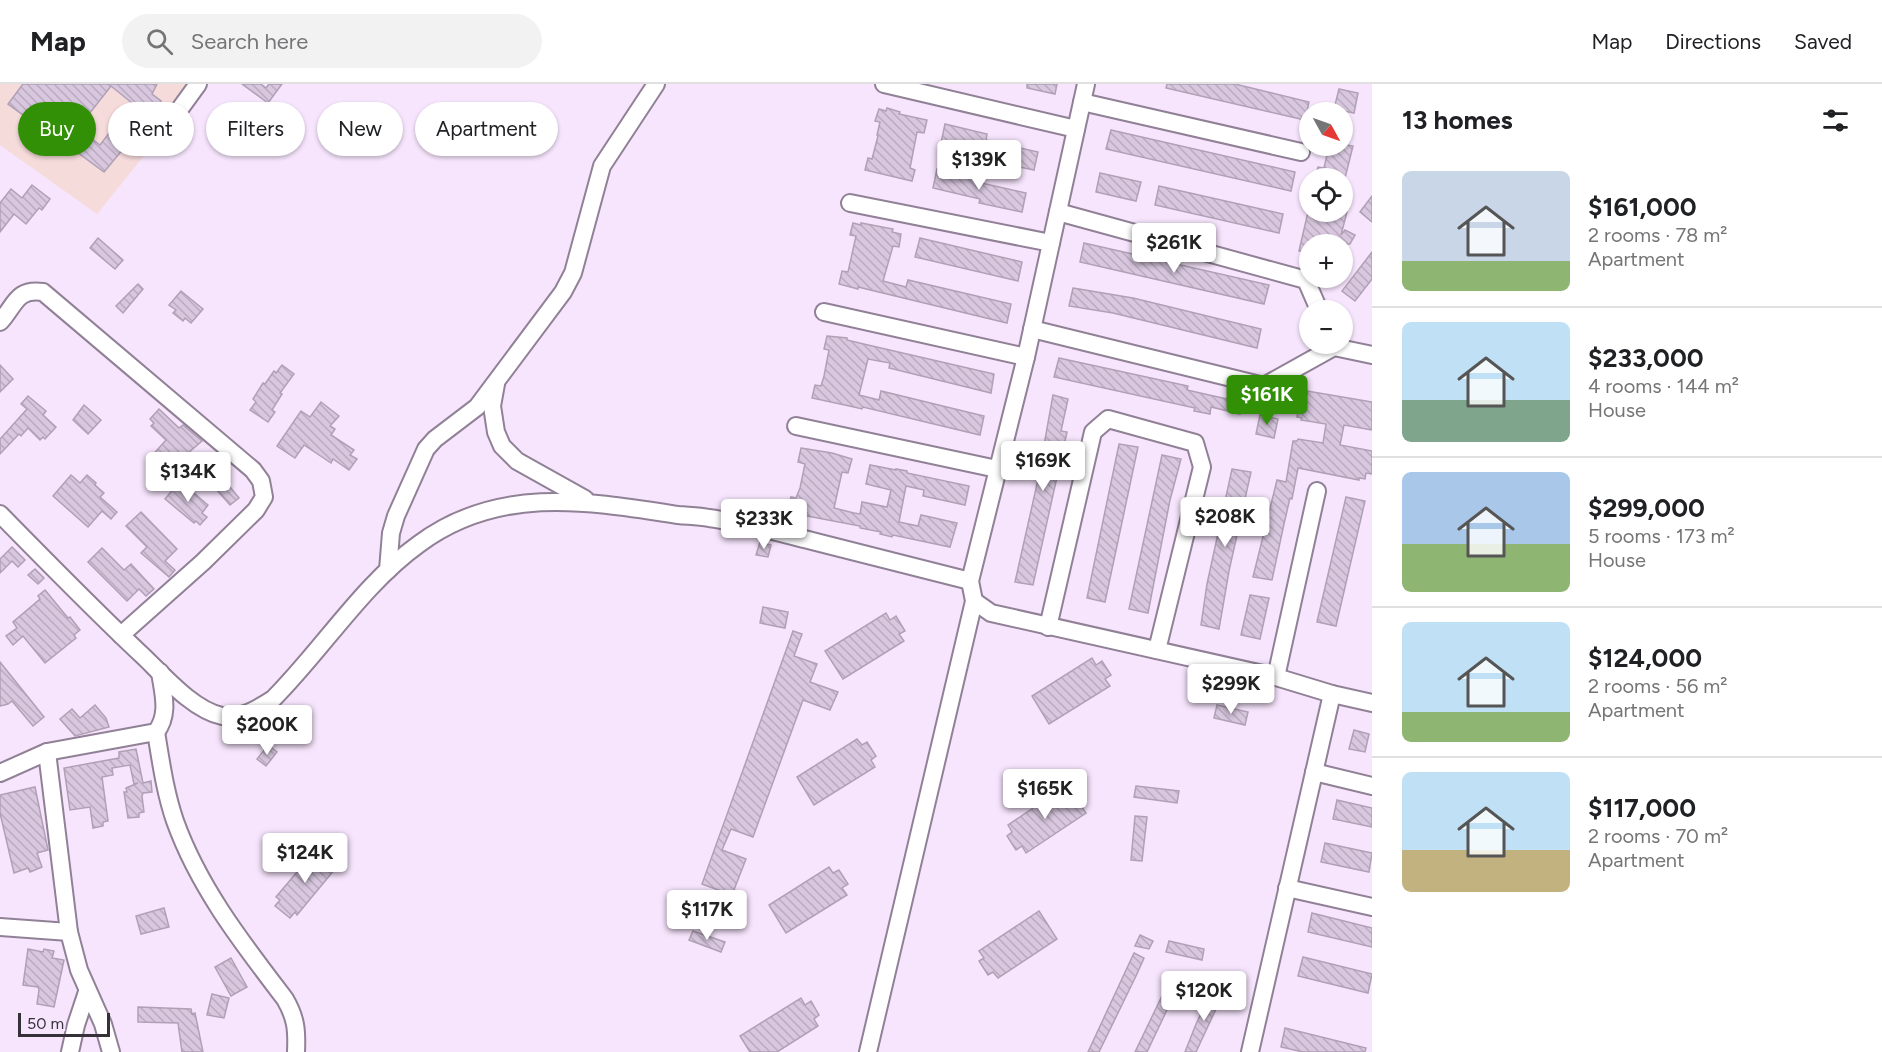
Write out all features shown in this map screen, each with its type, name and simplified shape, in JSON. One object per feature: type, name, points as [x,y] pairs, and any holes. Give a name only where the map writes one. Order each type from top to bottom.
[{"type":"street","points":[[185,102],[198,84]]},
{"type":"street","points":[[388,570],[391,533],[396,516],[426,449],[447,429],[469,414],[553,307],[569,282],[576,264],[602,166],[656,84]]},
{"type":"street","points":[[884,84],[1076,129]]},
{"type":"street","points":[[868,1052],[974,601],[970,581],[1026,357],[1086,84]]},
{"type":"street","points":[[1082,102],[1299,152]]},
{"type":"street","points":[[850,203],[1051,243]]},
{"type":"street","points":[[1058,212],[1306,280],[1315,300]]},
{"type":"street","points":[[0,322],[21,294],[28,291],[43,292],[253,470],[261,481],[264,497],[256,510],[203,562],[121,636]]},
{"type":"street","points":[[824,312],[1026,357]]},
{"type":"street","points":[[1032,329],[1264,386],[1318,354]]},
{"type":"street","points":[[1353,350],[1372,355]]},
{"type":"street","points":[[497,380],[492,406],[496,432],[502,446],[517,461],[590,502]]},
{"type":"street","points":[[1048,627],[1093,432],[1108,420],[1195,443],[1202,467],[1157,650]]},
{"type":"street","points":[[796,426],[997,469]]},
{"type":"street","points":[[1276,677],[1317,491]]},
{"type":"street","points":[[0,514],[160,672],[201,708],[224,717],[251,712],[273,699],[388,570],[421,542],[471,516],[509,505],[549,501],[590,502],[709,518],[760,528],[970,581]]},
{"type":"street","points":[[974,601],[991,613],[1276,677],[1372,703]]},
{"type":"street","points":[[0,773],[47,752],[156,732],[161,726],[165,711],[160,672]]},
{"type":"street","points":[[1250,1052],[1332,694]]},
{"type":"street","points":[[156,732],[165,786],[189,852],[218,908],[285,999],[294,1015],[297,1052]]},
{"type":"street","points":[[47,752],[69,932],[87,992],[103,1024],[111,1052]]},
{"type":"street","points":[[1314,772],[1372,786]]},
{"type":"street","points":[[1287,888],[1372,907]]},
{"type":"street","points":[[0,927],[69,932]]},
{"type":"street","points":[[70,1052],[87,992]]},
{"type":"shaded area","points":[[0,84],[202,84],[187,102],[108,102],[108,156],[144,156],[97,214],[0,145]]},
{"type":"building","points":[[23,84],[157,84],[152,94],[161,101],[131,102],[111,86],[96,105],[96,102],[18,102],[18,111],[8,104]]},
{"type":"building","points":[[242,84],[261,84],[266,88],[269,84],[282,84],[267,102]]},
{"type":"building","points":[[1027,84],[1057,84],[1055,94],[1027,88]]},
{"type":"building","points":[[1167,84],[1235,84],[1309,102],[1299,102],[1299,119],[1166,88]]},
{"type":"building","points":[[1339,89],[1358,93],[1354,113],[1353,102],[1336,102]]},
{"type":"building","points":[[887,108],[900,112],[899,114],[927,120],[924,133],[917,132],[910,168],[915,170],[912,181],[865,170],[868,158],[872,159],[878,136],[880,122],[875,121],[879,109],[886,111]]},
{"type":"building","points":[[945,124],[987,134],[986,140],[1038,152],[1034,170],[990,161],[992,154],[941,143]]},
{"type":"building","points":[[1111,130],[1295,172],[1291,191],[1106,149]]},
{"type":"building","points":[[108,134],[108,156],[117,156],[104,172],[82,156],[96,156],[96,142],[100,145]]},
{"type":"building","points":[[1327,156],[1350,156],[1348,168],[1324,168]]},
{"type":"building","points":[[937,169],[978,178],[977,182],[1026,193],[1022,212],[979,203],[980,199],[933,188]]},
{"type":"building","points":[[1100,173],[1141,182],[1136,201],[1096,192]]},
{"type":"building","points":[[32,185],[50,199],[42,210],[39,208],[26,224],[14,214],[0,232],[0,203],[11,189],[22,198]]},
{"type":"building","points":[[1159,186],[1283,214],[1279,233],[1155,205]]},
{"type":"building","points":[[1372,196],[1372,222],[1360,212]]},
{"type":"building","points":[[1306,222],[1344,222],[1341,234],[1303,234]]},
{"type":"building","points":[[853,223],[893,229],[892,232],[901,234],[899,247],[893,246],[883,281],[906,287],[908,280],[1011,304],[1007,323],[839,284],[842,271],[848,272],[856,236],[850,235]]},
{"type":"building","points":[[98,238],[123,260],[115,269],[90,248]]},
{"type":"building","points":[[920,238],[1022,262],[1018,281],[915,257]]},
{"type":"building","points":[[1084,243],[1269,285],[1264,304],[1080,262]]},
{"type":"building","points":[[1372,252],[1372,279],[1355,301],[1342,291],[1344,288],[1353,288],[1353,277]]},
{"type":"building","points":[[138,284],[143,289],[123,313],[116,306]]},
{"type":"building","points":[[1073,288],[1133,298],[1261,329],[1257,348],[1113,313],[1069,306]]},
{"type":"building","points":[[181,291],[203,309],[191,323],[185,318],[183,321],[173,313],[176,310],[169,305]]},
{"type":"building","points":[[827,336],[847,338],[847,340],[994,374],[991,393],[889,368],[890,363],[868,359],[859,395],[879,400],[881,391],[984,416],[980,435],[863,407],[862,409],[812,398],[815,385],[821,386],[824,376],[829,350],[824,349]]},
{"type":"building","points":[[1059,358],[1188,386],[1187,390],[1227,399],[1229,392],[1245,395],[1240,414],[1211,407],[1210,414],[1194,411],[1195,408],[1054,377]]},
{"type":"building","points":[[0,365],[13,379],[0,392]]},
{"type":"building","points":[[282,365],[294,374],[280,393],[282,394],[272,410],[275,412],[268,422],[250,410],[256,402],[253,399],[263,383],[265,384],[274,371],[276,373]]},
{"type":"building","points":[[1307,391],[1372,402],[1372,430],[1344,425],[1340,445],[1372,451],[1372,474],[1366,473],[1365,479],[1359,478],[1359,480],[1298,468],[1272,580],[1253,577],[1277,480],[1286,482],[1293,441],[1298,439],[1323,443],[1326,424],[1301,420],[1302,418],[1297,417],[1302,393],[1307,394]]},
{"type":"building","points":[[1053,395],[1068,399],[1061,431],[1067,432],[1033,585],[1015,582],[1037,484]]},
{"type":"building","points":[[28,396],[46,411],[43,415],[56,427],[45,439],[43,437],[40,440],[28,428],[0,454],[0,439],[27,409],[21,404]]},
{"type":"building","points":[[321,402],[339,416],[330,426],[335,429],[331,435],[354,450],[350,455],[357,459],[349,470],[333,459],[331,463],[304,445],[295,458],[277,446],[301,411],[310,417]]},
{"type":"building","points":[[84,405],[101,420],[88,434],[73,420]]},
{"type":"building","points":[[159,409],[179,428],[183,425],[202,441],[181,459],[178,456],[162,471],[150,458],[166,440],[151,426],[154,423],[150,419]]},
{"type":"building","points":[[1260,415],[1278,419],[1274,438],[1256,434]]},
{"type":"building","points":[[1119,444],[1138,447],[1105,602],[1087,598]]},
{"type":"building","points":[[801,448],[852,459],[848,473],[842,472],[834,508],[854,513],[860,514],[862,502],[887,507],[891,490],[866,484],[870,465],[907,471],[907,473],[969,486],[965,505],[923,496],[924,490],[906,486],[899,522],[918,526],[921,515],[957,523],[950,547],[893,535],[892,537],[880,534],[881,532],[860,528],[860,526],[788,510],[791,497],[796,498],[800,488],[805,464],[798,462]]},
{"type":"building","points":[[1162,455],[1181,459],[1170,500],[1148,613],[1129,609]]},
{"type":"building","points":[[1232,469],[1251,472],[1219,629],[1201,625],[1207,584]]},
{"type":"building","points":[[71,475],[80,483],[87,475],[96,483],[95,485],[104,493],[100,497],[117,512],[111,519],[102,511],[88,527],[53,496]]},
{"type":"building","points":[[180,481],[208,505],[202,513],[207,517],[200,525],[196,521],[194,523],[165,499]]},
{"type":"building","points":[[225,481],[239,498],[230,505],[216,489]]},
{"type":"building","points":[[1346,497],[1365,501],[1336,626],[1317,622]]},
{"type":"building","points":[[141,512],[177,549],[165,561],[175,570],[169,577],[141,553],[147,547],[126,526]]},
{"type":"building","points":[[760,542],[771,545],[768,557],[756,555]]},
{"type":"building","points":[[12,547],[25,560],[18,567],[12,561],[0,573],[0,559]]},
{"type":"building","points":[[102,548],[124,570],[131,564],[154,589],[146,596],[139,589],[127,601],[88,562]]},
{"type":"building","points":[[35,569],[44,578],[38,584],[28,575]]},
{"type":"building","points":[[45,590],[80,630],[74,635],[76,638],[45,663],[23,636],[13,645],[6,636],[17,628],[13,622],[40,599],[38,596]]},
{"type":"building","points":[[1250,595],[1269,598],[1260,639],[1241,635]]},
{"type":"building","points":[[763,607],[788,612],[785,628],[760,623]]},
{"type":"building","points":[[886,613],[890,620],[896,616],[905,631],[899,634],[904,641],[843,679],[825,651]]},
{"type":"building","points":[[793,631],[802,634],[794,656],[817,664],[810,682],[838,692],[830,710],[803,700],[753,837],[731,829],[722,850],[746,859],[732,895],[702,884]]},
{"type":"building","points":[[1092,658],[1096,665],[1102,661],[1111,675],[1105,679],[1110,686],[1049,724],[1032,696]]},
{"type":"building","points":[[0,662],[44,717],[33,726],[12,701],[0,706]]},
{"type":"building","points":[[95,705],[106,718],[109,727],[75,736],[60,719],[72,709],[80,718]]},
{"type":"building","points":[[1217,705],[1248,712],[1245,725],[1214,718]]},
{"type":"building","points":[[1354,730],[1369,734],[1365,752],[1349,749]]},
{"type":"building","points":[[857,739],[862,745],[867,742],[876,756],[871,760],[875,767],[814,805],[797,777]]},
{"type":"building","points":[[268,745],[277,752],[266,766],[257,759]]},
{"type":"building","points":[[136,749],[143,783],[151,781],[152,792],[143,793],[142,796],[144,812],[139,813],[139,817],[128,818],[124,792],[127,792],[126,788],[138,783],[134,784],[130,765],[112,768],[113,775],[102,777],[108,821],[103,822],[103,826],[93,828],[90,807],[70,810],[64,768],[119,758],[119,752]]},
{"type":"building","points":[[1067,785],[1086,813],[1026,853],[1022,846],[1016,850],[1007,836],[1012,832],[1008,825]]},
{"type":"building","points":[[1136,786],[1179,791],[1177,803],[1134,797]]},
{"type":"building","points":[[35,787],[48,850],[37,853],[42,867],[30,872],[28,868],[14,873],[0,813],[0,795]]},
{"type":"building","points":[[1337,800],[1372,808],[1372,827],[1333,819]]},
{"type":"building","points":[[1135,816],[1147,817],[1142,861],[1131,860]]},
{"type":"building","points":[[1325,843],[1372,853],[1369,872],[1321,862]]},
{"type":"building","points":[[314,852],[320,856],[323,853],[332,861],[329,864],[335,869],[297,915],[295,912],[290,918],[275,906],[280,900],[276,897]]},
{"type":"building","points":[[829,867],[833,873],[839,870],[848,884],[842,888],[847,895],[786,933],[769,905]]},
{"type":"building","points":[[164,908],[169,927],[141,934],[136,916]]},
{"type":"building","points":[[1039,911],[1057,939],[998,978],[993,972],[988,975],[979,961],[984,958],[979,951]]},
{"type":"building","points":[[1312,913],[1372,928],[1372,947],[1308,932]]},
{"type":"building","points":[[693,931],[725,942],[721,952],[689,940]]},
{"type":"building","points":[[1140,935],[1153,941],[1149,949],[1135,946]]},
{"type":"building","points":[[1169,941],[1204,949],[1202,960],[1166,952]]},
{"type":"building","points":[[28,949],[43,952],[44,949],[54,951],[52,958],[64,960],[54,1007],[37,1004],[38,987],[23,985]]},
{"type":"building","points":[[1134,953],[1144,958],[1136,976],[1099,1052],[1088,1052]]},
{"type":"building","points":[[1303,957],[1372,974],[1368,993],[1298,976]]},
{"type":"building","points":[[231,958],[247,987],[231,996],[215,967]]},
{"type":"building","points":[[1173,973],[1185,978],[1178,993],[1176,991],[1147,1052],[1135,1052]]},
{"type":"building","points":[[1212,991],[1222,996],[1196,1052],[1185,1052],[1196,1024]]},
{"type":"building","points":[[212,994],[229,998],[224,1018],[207,1015]]},
{"type":"building","points":[[801,998],[805,1005],[811,1001],[819,1015],[814,1019],[818,1026],[777,1052],[750,1052],[740,1036]]},
{"type":"building","points":[[138,1007],[191,1009],[192,1014],[195,1013],[203,1052],[182,1052],[178,1023],[138,1022]]},
{"type":"building","points":[[1285,1028],[1366,1048],[1365,1052],[1303,1052],[1281,1047]]}]
